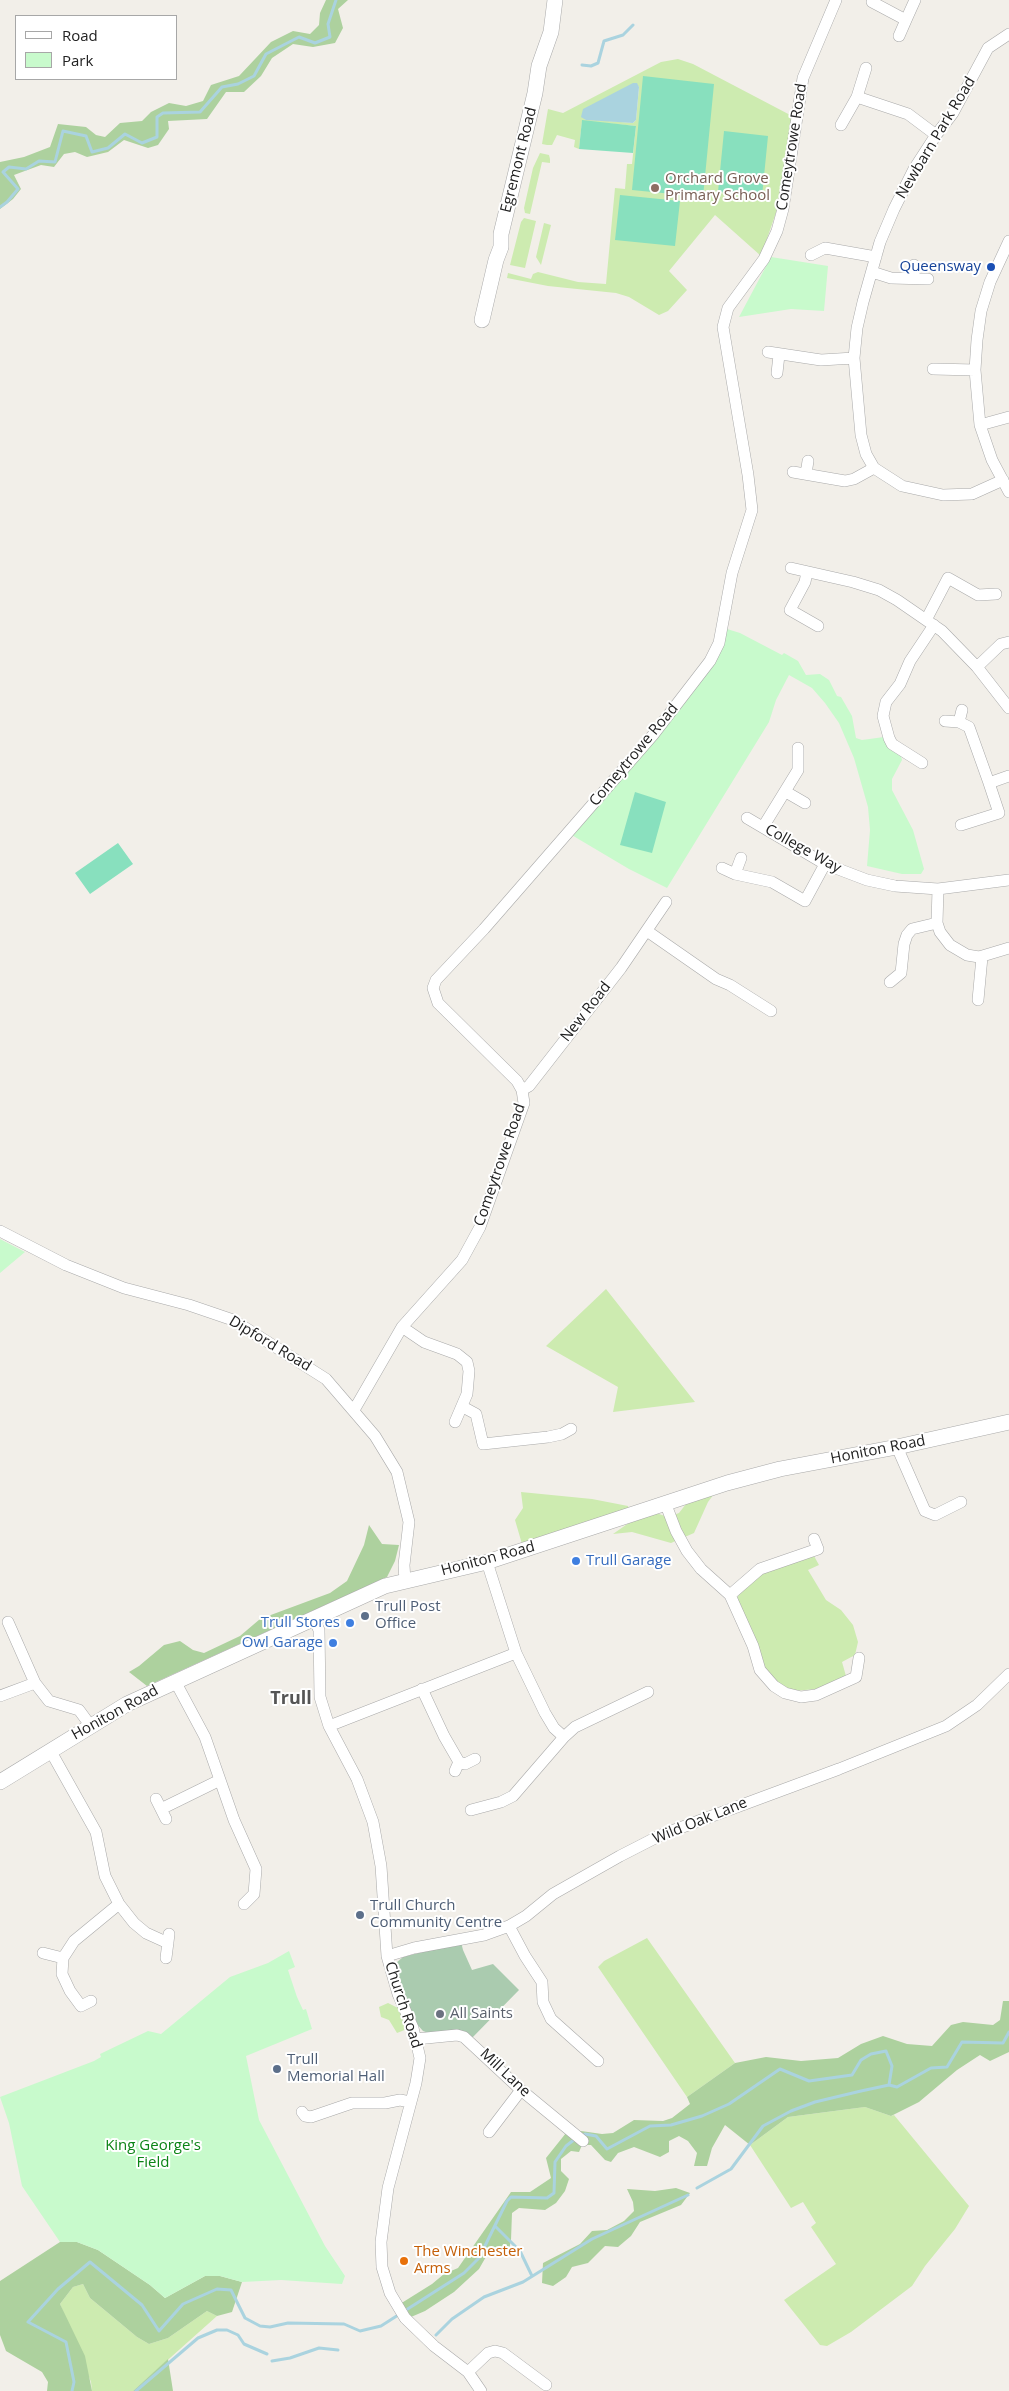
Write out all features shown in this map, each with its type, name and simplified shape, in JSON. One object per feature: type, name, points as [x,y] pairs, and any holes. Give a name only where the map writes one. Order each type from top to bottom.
[{"type":"street","name":"Egremont Road","points":[[482,320],[496,260],[501,247],[502,234],[536,93],[539,66],[550,32],[556,0]]},
{"type":"street","name":"Comeytrowe Road","points":[[354,1410],[402,1327],[462,1260],[480,1227],[502,1158],[524,1103],[522,1090],[513,1077],[446,1013],[438,1003],[433,988],[442,972],[484,929],[653,735],[710,661],[719,643],[732,573],[752,510],[747,466],[723,327],[728,308],[764,259],[776,231],[783,209],[798,97],[803,78],[836,0]]},
{"type":"street","points":[[899,36],[915,0]]},
{"type":"street","points":[[880,3],[906,20]]},
{"type":"street","name":"Newbarn Park Road","points":[[874,468],[866,454],[861,435],[854,358],[857,328],[876,256],[894,209],[914,169],[953,113],[988,48],[1009,34]]},
{"type":"street","points":[[841,125],[857,96],[866,68]]},
{"type":"street","points":[[857,96],[908,114],[936,135]]},
{"type":"street","points":[[1009,241],[990,282],[981,311],[976,340],[975,370],[980,425],[992,460],[1009,492]]},
{"type":"street","points":[[811,255],[825,248],[876,256]]},
{"type":"street","points":[[914,265],[914,278]]},
{"type":"street","points":[[872,272],[891,278],[928,279]]},
{"type":"street","points":[[768,352],[821,360],[854,358]]},
{"type":"street","points":[[777,374],[779,355]]},
{"type":"street","points":[[933,369],[975,370]]},
{"type":"street","points":[[980,425],[1009,417]]},
{"type":"street","points":[[806,474],[808,461]]},
{"type":"street","points":[[793,472],[845,481],[854,479],[874,468],[902,486],[943,495],[972,494],[1003,480]]},
{"type":"street","points":[[791,568],[879,590],[930,622],[958,646],[1009,708]]},
{"type":"street","points":[[807,572],[805,582],[785,607],[818,626]]},
{"type":"street","points":[[922,763],[907,760],[892,744],[884,716],[886,692],[900,684],[930,622],[943,576],[978,595],[996,594]]},
{"type":"street","points":[[977,667],[1001,644],[1009,642]]},
{"type":"street","points":[[959,722],[962,710]]},
{"type":"street","points":[[945,721],[959,722],[969,727],[989,783],[1003,811],[961,825]]},
{"type":"street","points":[[763,827],[804,765],[798,748]]},
{"type":"street","points":[[989,783],[1009,776]]},
{"type":"street","points":[[786,792],[805,803]]},
{"type":"street","name":"College Way","points":[[747,818],[825,864],[867,880],[902,886],[938,888],[1009,880]]},
{"type":"street","points":[[735,874],[741,858]]},
{"type":"street","points":[[722,868],[735,874],[772,882],[810,904],[825,864]]},
{"type":"street","points":[[938,888],[937,923],[940,932],[950,945],[967,955],[982,956],[1009,948]]},
{"type":"street","name":"New Road","points":[[522,1090],[528,1086],[622,968],[666,902]]},
{"type":"street","points":[[890,982],[906,976],[904,944],[907,935],[912,929],[937,923]]},
{"type":"street","points":[[647,931],[716,980],[730,986],[771,1011]]},
{"type":"street","points":[[978,1000],[982,956]]},
{"type":"street","name":"Dipford Road","points":[[0,1231],[66,1266],[124,1288],[189,1305],[233,1320],[312,1368],[326,1379],[354,1410],[389,1458],[402,1486],[408,1522],[404,1565],[405,1581]]},
{"type":"street","points":[[402,1327],[424,1342],[457,1354],[467,1362],[469,1371],[467,1394],[455,1422]]},
{"type":"street","points":[[463,1407],[476,1414],[484,1449],[562,1434],[571,1429]]},
{"type":"street","name":"Honiton Road","points":[[1,1778],[127,1704],[314,1620],[364,1595],[405,1581],[487,1562],[666,1505],[727,1483],[780,1468],[897,1447],[1009,1422]]},
{"type":"street","points":[[897,1447],[925,1511],[935,1515],[961,1502]]},
{"type":"street","points":[[666,1505],[676,1531],[687,1551],[706,1574],[730,1595],[753,1646],[760,1670],[774,1686],[785,1693],[801,1697],[816,1696],[843,1685],[856,1677],[859,1658]]},
{"type":"street","points":[[730,1595],[760,1569],[818,1549]]},
{"type":"street","points":[[487,1562],[516,1653],[545,1713],[554,1728],[564,1736]]},
{"type":"street","name":"Church Road","points":[[314,1620],[318,1630],[320,1697],[329,1726],[357,1779],[373,1822],[381,1866],[387,1956],[398,1994],[416,2040],[420,2058],[388,2188],[381,2242],[386,2282],[398,2308],[405,2318],[434,2346],[468,2372],[482,2391]]},
{"type":"street","points":[[8,1622],[35,1683],[49,1701],[78,1710],[90,1725]]},
{"type":"street","points":[[329,1726],[516,1653]]},
{"type":"street","name":"Wild Oak Lane","points":[[387,1956],[414,1948],[484,1935],[509,1926],[526,1916],[552,1894],[662,1835],[946,1726],[977,1704],[1009,1674]]},
{"type":"street","points":[[175,1681],[206,1737],[234,1820],[256,1869],[256,1899],[244,1904]]},
{"type":"street","points":[[0,1696],[35,1683]]},
{"type":"street","points":[[422,1689],[457,1766],[475,1759]]},
{"type":"street","points":[[471,1810],[485,1807],[513,1796],[564,1736],[575,1727],[644,1697]]},
{"type":"street","points":[[50,1750],[96,1832],[105,1876],[119,1904],[146,1933],[168,1939],[166,1958]]},
{"type":"street","points":[[161,1809],[220,1780]]},
{"type":"street","points":[[485,1807],[490,1818]]},
{"type":"street","points":[[81,2006],[65,1983],[62,1974],[63,1958],[74,1942],[119,1904]]},
{"type":"street","points":[[509,1926],[542,1982],[544,2002],[551,2019],[598,2061]]},
{"type":"street","points":[[43,1953],[63,1958]]},
{"type":"street","name":"Mill Lane","points":[[416,2040],[457,2035],[464,2036],[521,2090],[583,2141]]},
{"type":"street","points":[[489,2132],[521,2090]]},
{"type":"street","points":[[302,2112],[305,2116],[311,2117],[352,2103],[385,2103],[400,2100],[410,2102]]},
{"type":"street","points":[[468,2372],[488,2354],[495,2351],[503,2353],[533,2381],[546,2385]]},
{"type":"green space","points":[[326,0],[348,0],[338,9],[343,28],[335,43],[313,47],[293,44],[272,58],[261,76],[244,92],[226,92],[207,119],[168,121],[169,129],[158,145],[148,148],[124,140],[108,152],[87,157],[75,152],[64,154],[54,167],[41,165],[14,175],[21,189],[13,199],[0,209],[0,162],[24,157],[50,147],[58,124],[86,127],[96,135],[105,137],[120,123],[142,121],[151,112],[169,103],[186,106],[203,101],[211,85],[239,76],[271,42],[293,31],[310,34],[319,25],[320,13]]},
{"type":"green space","name":"Orchard Grove Primary School","points":[[678,59],[693,64],[794,117],[779,204],[761,256],[715,215],[669,271],[687,290],[668,311],[659,315],[629,297],[616,293],[548,286],[507,278],[508,273],[531,279],[533,274],[538,272],[578,282],[606,284],[615,188],[625,189],[627,164],[632,164],[636,126],[582,121],[579,149],[574,147],[575,140],[557,135],[552,145],[547,145],[542,144],[548,109],[563,113],[661,62]],"holes":[[[635,83],[639,87],[636,120],[633,123],[584,119]]]},
{"type":"green space","points":[[643,76],[714,84],[703,197],[632,190]]},
{"type":"green space","points":[[582,120],[636,126],[633,153],[579,149]]},
{"type":"green space","points":[[724,131],[768,136],[762,196],[718,192]]},
{"type":"green space","points":[[540,153],[549,155],[550,163],[542,162],[530,214],[525,213],[524,208],[533,168]]},
{"type":"green space","points":[[620,195],[680,201],[675,246],[615,240]]},
{"type":"green space","points":[[524,218],[536,221],[525,268],[510,265],[521,222]]},
{"type":"green space","points":[[544,223],[551,225],[541,265],[536,257]]},
{"type":"green space","points":[[771,257],[828,266],[824,311],[791,309],[739,317]]},
{"type":"green space","points":[[727,629],[740,633],[782,655],[784,653],[798,661],[806,675],[820,674],[829,680],[837,696],[841,697],[852,716],[856,738],[862,740],[884,737],[901,756],[902,760],[892,779],[892,790],[913,830],[924,869],[921,874],[902,874],[867,866],[870,830],[868,807],[854,758],[839,723],[825,703],[812,688],[789,675],[776,700],[769,722],[667,888],[629,869],[570,834],[691,695],[709,670]]},
{"type":"green space","points":[[635,792],[666,802],[652,853],[620,845]]},
{"type":"green space","points":[[118,843],[133,864],[90,894],[75,873]]},
{"type":"green space","points":[[0,1239],[25,1252],[0,1273]]},
{"type":"green space","points":[[606,1289],[695,1402],[613,1412],[618,1387],[546,1346]]},
{"type":"green space","points":[[521,1492],[592,1499],[628,1506],[629,1509],[522,1544],[515,1520],[523,1508]]},
{"type":"green space","points":[[714,1494],[708,1502],[694,1533],[671,1543],[632,1532],[613,1534],[633,1520],[656,1513],[668,1517],[679,1513],[686,1504]]},
{"type":"green space","points":[[369,1525],[382,1544],[399,1545],[395,1561],[387,1577],[147,1686],[129,1672],[164,1645],[180,1641],[193,1650],[204,1653],[240,1636],[260,1619],[330,1593],[347,1581],[364,1545]]},
{"type":"green space","points":[[814,1556],[819,1565],[808,1570],[826,1600],[841,1610],[853,1625],[858,1642],[855,1655],[842,1662],[846,1676],[817,1689],[792,1691],[768,1676],[737,1598],[741,1591],[764,1571]]},
{"type":"green space","points":[[647,1938],[735,2063],[687,2097],[598,1967],[604,1961]]},
{"type":"green space","points":[[461,1942],[472,1970],[493,1964],[519,1990],[471,2039],[431,2034],[423,2031],[415,2022],[396,1972],[396,1963],[403,1957]]},
{"type":"green space","name":"King George's Field","points":[[289,1951],[295,1967],[288,1970],[303,2010],[306,2009],[312,2029],[246,2056],[259,2120],[325,2246],[345,2276],[342,2284],[281,2280],[242,2282],[220,2276],[205,2276],[165,2298],[150,2285],[98,2250],[77,2242],[60,2242],[22,2186],[9,2123],[0,2097],[94,2061],[101,2057],[100,2054],[148,2031],[161,2034],[230,1977],[268,1963]]},
{"type":"green space","points":[[1003,2001],[1009,2001],[1009,2052],[990,2061],[980,2055],[957,2070],[919,2102],[891,2116],[865,2107],[788,2117],[750,2145],[725,2125],[712,2148],[707,2166],[694,2166],[697,2153],[688,2141],[679,2136],[669,2141],[669,2152],[660,2157],[634,2147],[618,2153],[611,2162],[605,2160],[591,2145],[582,2145],[579,2152],[571,2151],[561,2159],[561,2171],[569,2179],[565,2191],[556,2203],[545,2210],[519,2208],[512,2213],[509,2250],[487,2255],[479,2269],[454,2292],[425,2311],[411,2317],[400,2304],[432,2284],[444,2274],[458,2268],[511,2192],[530,2192],[551,2178],[546,2158],[566,2133],[581,2131],[602,2134],[613,2133],[634,2120],[663,2121],[672,2118],[690,2104],[687,2097],[735,2063],[766,2057],[801,2061],[838,2058],[861,2044],[883,2036],[907,2044],[932,2046],[951,2025],[963,2022],[993,2025],[1000,2020]]},
{"type":"green space","points":[[388,2003],[398,2008],[407,2029],[397,2033],[389,2020],[381,2017],[379,2007]]},
{"type":"green space","points":[[865,2107],[891,2116],[894,2115],[969,2206],[955,2229],[925,2266],[912,2286],[851,2332],[827,2346],[820,2345],[784,2300],[836,2264],[811,2227],[816,2223],[803,2202],[791,2208],[750,2145],[788,2117]]},
{"type":"green space","points":[[676,2188],[690,2193],[681,2205],[640,2222],[631,2236],[618,2247],[605,2246],[588,2263],[572,2267],[566,2277],[553,2286],[542,2283],[543,2263],[580,2244],[592,2231],[607,2230],[624,2221],[634,2211],[633,2202],[627,2189],[655,2191]]},
{"type":"green space","points":[[60,2242],[77,2242],[98,2250],[150,2285],[165,2298],[205,2276],[220,2276],[242,2282],[232,2312],[217,2316],[207,2311],[168,2338],[149,2344],[137,2337],[90,2298],[83,2284],[73,2287],[60,2304],[85,2356],[92,2391],[47,2391],[48,2382],[42,2372],[6,2351],[0,2335],[0,2281]]},
{"type":"green space","points":[[83,2284],[90,2298],[137,2337],[149,2344],[168,2338],[207,2311],[217,2316],[133,2391],[92,2391],[91,2382],[60,2304],[73,2287]]},
{"type":"green space","points":[[168,2359],[173,2391],[133,2391]]},
{"type":"water","points":[[633,83],[637,83],[639,87],[636,120],[633,123],[586,120],[581,117],[583,109]]},
{"type":"waterway","points":[[0,207],[18,189],[3,172],[9,167],[26,169],[39,161],[55,162],[63,131],[86,136],[92,152],[108,148],[125,134],[142,143],[157,137],[157,117],[163,113],[200,112],[222,87],[238,84],[254,76],[266,54],[299,37],[315,43],[330,37],[328,24],[336,0]]},
{"type":"waterway","points":[[582,65],[591,66],[598,63],[604,41],[623,35],[633,25]]},
{"type":"waterway","points":[[697,2188],[731,2169],[763,2126],[791,2111],[815,2102],[861,2091],[889,2085],[897,2087],[931,2068],[947,2067],[962,2042],[1003,2043],[1009,2032]]},
{"type":"waterway","points":[[581,2136],[585,2134],[596,2136],[607,2149],[650,2126],[671,2125],[702,2116],[729,2104],[780,2069],[809,2081],[852,2075],[861,2060],[871,2054],[886,2051],[892,2066],[889,2085]]},
{"type":"waterway","points":[[72,2391],[74,2382],[66,2342],[28,2322],[58,2289],[90,2262],[142,2305],[159,2331],[183,2304],[217,2289],[231,2290],[245,2318],[260,2326],[270,2327],[288,2323],[344,2324],[360,2331],[381,2326],[464,2273],[479,2258],[507,2201],[511,2197],[547,2198],[554,2193],[555,2162],[566,2146],[575,2139]]},
{"type":"waterway","points":[[436,2335],[452,2319],[484,2297],[523,2282],[592,2239],[688,2195]]},
{"type":"waterway","points":[[495,2226],[520,2251],[532,2276]]},
{"type":"waterway","points":[[136,2391],[198,2338],[217,2330],[227,2330],[238,2335],[244,2344],[267,2354]]},
{"type":"waterway","points":[[272,2361],[290,2358],[319,2348],[338,2350]]},
{"type":"place","name":"Orchard Grove Primary School","points":[[655,188]]},
{"type":"place","name":"Queensway","points":[[991,267]]},
{"type":"place","name":"Trull Garage","points":[[576,1561]]},
{"type":"place","name":"Trull Post Office","points":[[365,1616]]},
{"type":"place","name":"Trull Stores","points":[[350,1623]]},
{"type":"place","name":"Owl Garage","points":[[333,1643]]},
{"type":"place","name":"Trull Church Community Centre","points":[[360,1915]]},
{"type":"place","name":"All Saints","points":[[440,2014]]},
{"type":"place","name":"Trull Memorial Hall","points":[[277,2069]]},
{"type":"place","name":"The Winchester Arms","points":[[404,2261]]},
{"type":"district","name":"Trull","points":[[291,1699]]}]
